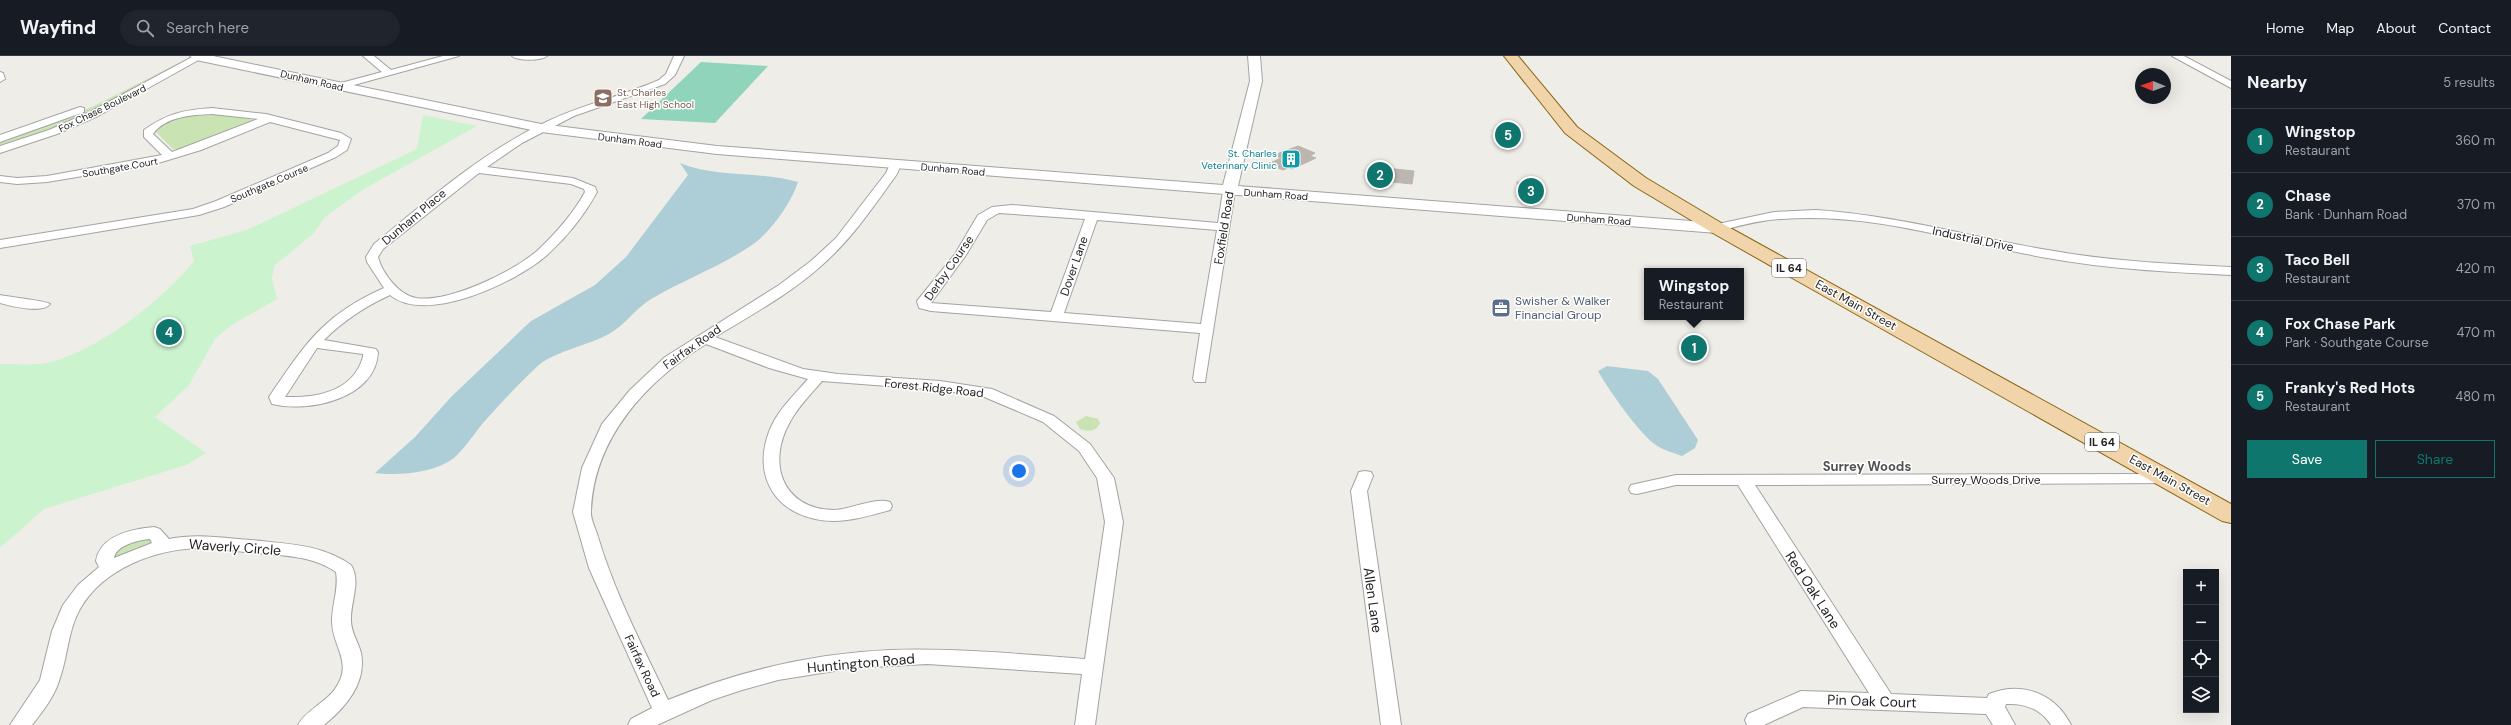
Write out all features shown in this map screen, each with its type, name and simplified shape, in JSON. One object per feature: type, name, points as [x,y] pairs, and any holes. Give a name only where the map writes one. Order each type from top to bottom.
[{"type":"main road","name":"East Main Street","points":[[1511,56],[1571,130],[1640,182],[1717,228],[2231,514]]},
{"type":"street","name":"Dunham Road","points":[[199,56],[541,128],[717,150],[1717,228]]},
{"type":"street","name":"Fox Chase Boulevard","points":[[0,139],[87,107],[162,68],[199,56]]},
{"type":"street","name":"Fox Chase Boulevard","points":[[0,150],[53,132],[94,114],[199,56]]},
{"type":"street","points":[[368,56],[388,72]]},
{"type":"street","points":[[340,86],[388,72],[454,56]]},
{"type":"street","points":[[517,56],[542,56]]},
{"type":"street","name":"Dunham Place","points":[[476,169],[573,181],[589,187],[591,192],[588,199],[546,249],[534,259],[506,276],[461,294],[428,303],[404,300],[391,290],[373,262],[372,257],[378,247],[453,184],[476,169],[541,128],[591,105],[634,93],[662,82],[670,75],[680,56]]},
{"type":"street","name":"Foxfield Road","points":[[1200,379],[1229,191],[1256,81],[1254,56]]},
{"type":"street","points":[[2177,56],[2231,85]]},
{"type":"street","name":"Southgate Court","points":[[170,157],[148,135],[152,128],[165,120],[196,112],[220,109],[268,119]]},
{"type":"street","points":[[170,157],[268,119]]},
{"type":"street","name":"Southgate Course","points":[[0,244],[195,212],[220,204],[308,166],[332,155],[343,148],[345,144],[346,139],[337,135],[268,119]]},
{"type":"street","name":"Southgate Court","points":[[8,180],[76,174],[170,157]]},
{"type":"street","name":"Fairfax Road","points":[[663,711],[598,568],[582,512],[590,468],[610,424],[635,393],[670,360],[784,288],[816,264],[840,241],[891,174],[895,164]]},
{"type":"street","points":[[0,191],[8,180]]},
{"type":"street","name":"Derby Course","points":[[1207,329],[1057,315],[931,307],[924,305],[924,301],[960,255],[987,214],[996,210],[1012,209],[1224,227]]},
{"type":"street","name":"Industrial Drive","points":[[1717,228],[1781,215],[1851,216],[1890,221],[2049,254],[2139,266],[2231,271]]},
{"type":"street","name":"Dover Lane","points":[[1057,315],[1092,216]]},
{"type":"street","points":[[314,343],[365,350],[371,352],[372,357],[359,381],[344,393],[332,397],[277,401],[277,397],[314,343],[354,307],[391,290]]},
{"type":"street","points":[[0,299],[20,304],[43,304]]},
{"type":"street","name":"Forest Ridge Road","points":[[704,338],[753,358],[818,376],[982,391],[1028,407],[1050,418],[1068,431],[1087,450],[1104,473],[1114,522],[1085,725]]},
{"type":"street","points":[[818,376],[779,426],[770,452],[770,474],[780,492],[801,507],[828,515],[851,514],[884,506]]},
{"type":"street","name":"Allen Lane","points":[[1365,476],[1359,490],[1391,725]]},
{"type":"street","name":"Surrey Woods Drive","points":[[1637,489],[1676,480],[2168,479]]},
{"type":"street","name":"Red Oak Lane","points":[[1743,480],[1884,700]]},
{"type":"street","name":"Waverly Circle","points":[[20,725],[38,704],[50,680],[64,624],[72,606],[84,590],[109,569],[142,553],[162,546],[196,542],[307,552],[327,557],[345,569],[348,583],[341,620],[343,635],[351,651],[354,670],[347,688],[337,701],[308,725]]},
{"type":"street","name":"Huntington Road","points":[[638,725],[663,711],[720,688],[818,664],[926,657],[1094,667]]},
{"type":"street","points":[[2005,725],[1995,712],[1994,706],[1996,700],[2002,696],[2022,696],[2045,707],[2054,714],[2061,725]]},
{"type":"street","name":"Pin Oak Court","points":[[1755,720],[1801,699],[1884,700],[1994,706]]},
{"type":"green space","points":[[701,62],[768,66],[715,123],[641,119]]},
{"type":"green space","points":[[177,64],[181,64],[154,76],[75,120],[0,148],[0,142],[92,107]]},
{"type":"green space","points":[[204,112],[246,117],[253,121],[180,150],[173,149],[157,133],[164,124],[170,121],[184,116]]},
{"type":"green space","points":[[423,115],[477,126],[364,189],[325,217],[314,233],[274,266],[272,279],[277,299],[230,326],[215,339],[189,385],[155,417],[206,453],[186,465],[44,509],[0,548],[0,364],[40,364],[60,359],[81,351],[103,339],[145,309],[181,276],[194,261],[190,246],[247,230],[417,149]]},
{"type":"green space","points":[[1086,416],[1098,419],[1100,423],[1094,430],[1086,431],[1080,429],[1076,422]]},
{"type":"green space","points":[[145,538],[150,539],[151,545],[118,556],[115,554],[120,546]]},
{"type":"water","points":[[680,163],[708,171],[768,176],[798,182],[790,201],[777,220],[754,243],[723,262],[651,299],[609,334],[564,352],[540,364],[518,385],[483,423],[454,458],[437,467],[427,470],[405,474],[375,473],[415,437],[452,396],[531,321],[595,285],[626,257],[688,175]]},
{"type":"water","points":[[1607,366],[1648,371],[1658,379],[1698,440],[1695,448],[1682,456],[1659,447],[1652,442],[1635,424],[1609,389],[1598,371]]},
{"type":"building","name":"St. Charles Veterinary Clinic","points":[[1298,146],[1315,153],[1310,156],[1316,158],[1292,169],[1288,168],[1283,170],[1268,164],[1281,158],[1274,155]]},
{"type":"building","points":[[1385,168],[1414,171],[1412,184],[1382,181]]},
{"type":"building","points":[[1517,182],[1537,184],[1539,196],[1520,194]]},
{"type":"place","name":"St. Charles East High School","points":[[603,98]]},
{"type":"place","name":"Franky's Red Hots","points":[[1508,135]]},
{"type":"place","name":"St. Charles Veterinary Clinic","points":[[1291,159]]},
{"type":"place","name":"Chase","points":[[1380,175]]},
{"type":"place","name":"Taco Bell","points":[[1531,191]]},
{"type":"place","name":"Swisher & Walker Financial Group","points":[[1501,308]]},
{"type":"place","name":"Fox Chase Park","points":[[169,332]]},
{"type":"place","name":"Wingstop","points":[[1694,348]]},
{"type":"district","name":"Surrey Woods","points":[[1867,466]]}]
